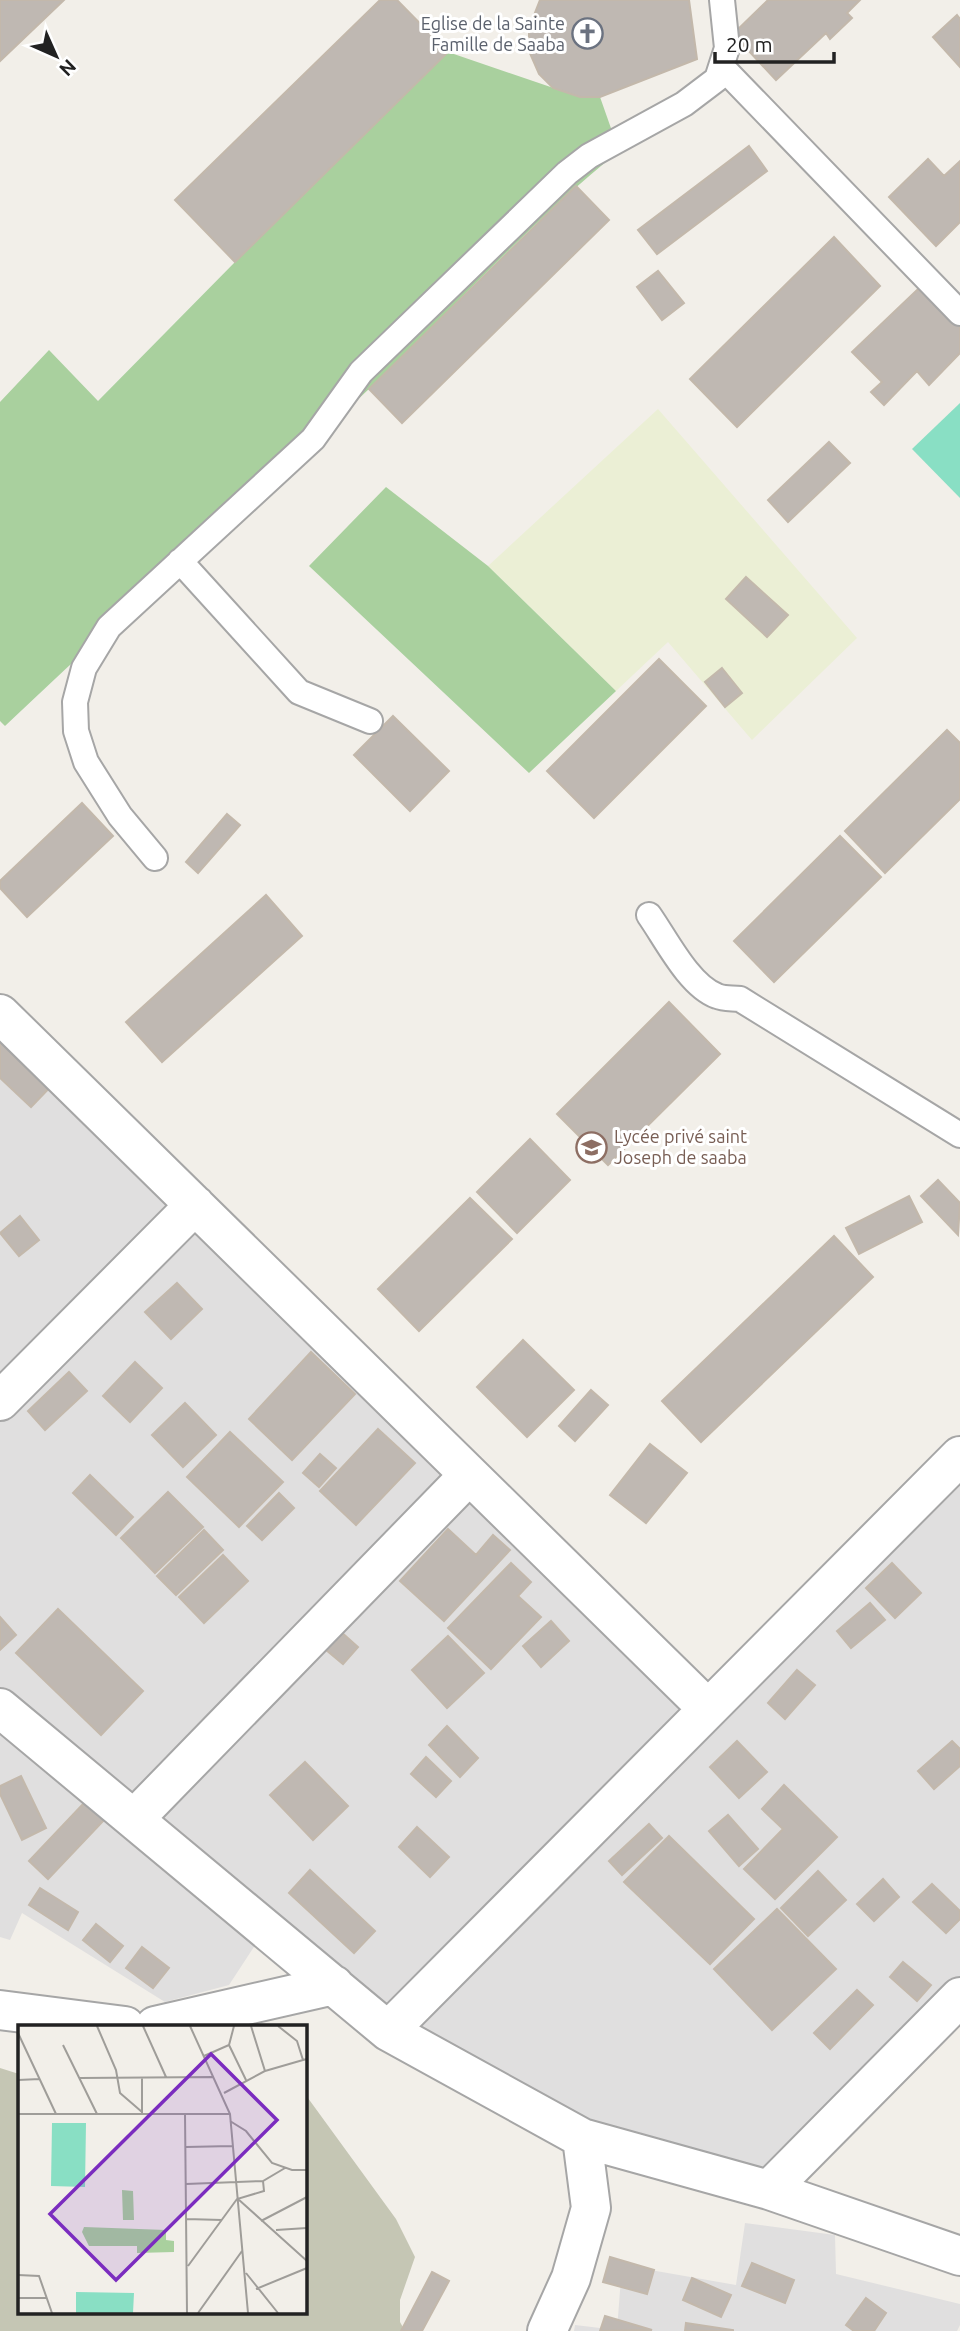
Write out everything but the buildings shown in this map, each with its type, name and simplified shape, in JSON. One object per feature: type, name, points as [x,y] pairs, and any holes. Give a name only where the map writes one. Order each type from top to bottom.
[{"type":"street","points":[[0,1014],[708,1709]]},
{"type":"street","points":[[0,1401],[195,1205]]},
{"type":"street","points":[[388,2031],[960,1456]]},
{"type":"street","points":[[134,1819],[469,1475]]},
{"type":"street","points":[[0,1708],[388,2031],[582,2138],[769,2190],[960,2256]]},
{"type":"street","points":[[159,2025],[334,1985]]},
{"type":"street","points":[[769,2190],[960,1997]]},
{"type":"street","points":[[0,2010],[117,2025]]},
{"type":"street","points":[[547,2331],[570,2278],[591,2208],[582,2138]]},
{"type":"lane","points":[[155,858],[120,816],[86,762],[76,730],[75,702],[84,668],[109,627],[313,439],[361,372],[567,173],[589,156],[684,104],[716,79],[727,48],[722,0]]},
{"type":"lane","points":[[722,67],[960,313]]},
{"type":"lane","points":[[180,561],[299,692],[370,721]]},
{"type":"lane","points":[[649,915],[703,989],[719,997],[740,999],[960,1135]]},
{"type":"shaded area","points":[[658,409],[857,638],[752,740],[668,642],[616,691],[488,566]]},
{"type":"shaded area","points":[[0,1014],[708,1709],[960,1456],[960,1997],[769,2190],[582,2138],[265,1930],[229,1985],[165,2002],[22,1913],[10,1940],[0,1937]]},
{"type":"shaded area","points":[[0,2068],[18,2074],[18,2314],[306,2314],[306,2095],[396,2219],[415,2257],[400,2300],[400,2322],[405,2331],[0,2331]]},
{"type":"shaded area","points":[[745,2223],[835,2235],[836,2274],[960,2304],[960,2325],[957,2331],[574,2331],[575,2325],[617,2330],[622,2265],[736,2285]]},
{"type":"green space","points":[[448,52],[580,97],[600,97],[619,151],[554,207],[370,388],[5,726],[0,721],[0,402],[49,350],[98,401]]},
{"type":"green space","points":[[960,403],[960,498],[912,449]]},
{"type":"green space","points":[[386,487],[488,566],[616,691],[529,773],[309,566]]},
{"type":"place","name":"Eglise de la Sainte Famille de Saaba","points":[[588,34]]},
{"type":"place","name":"Lycée privé saint Joseph de saaba","points":[[591,1147]]}]
